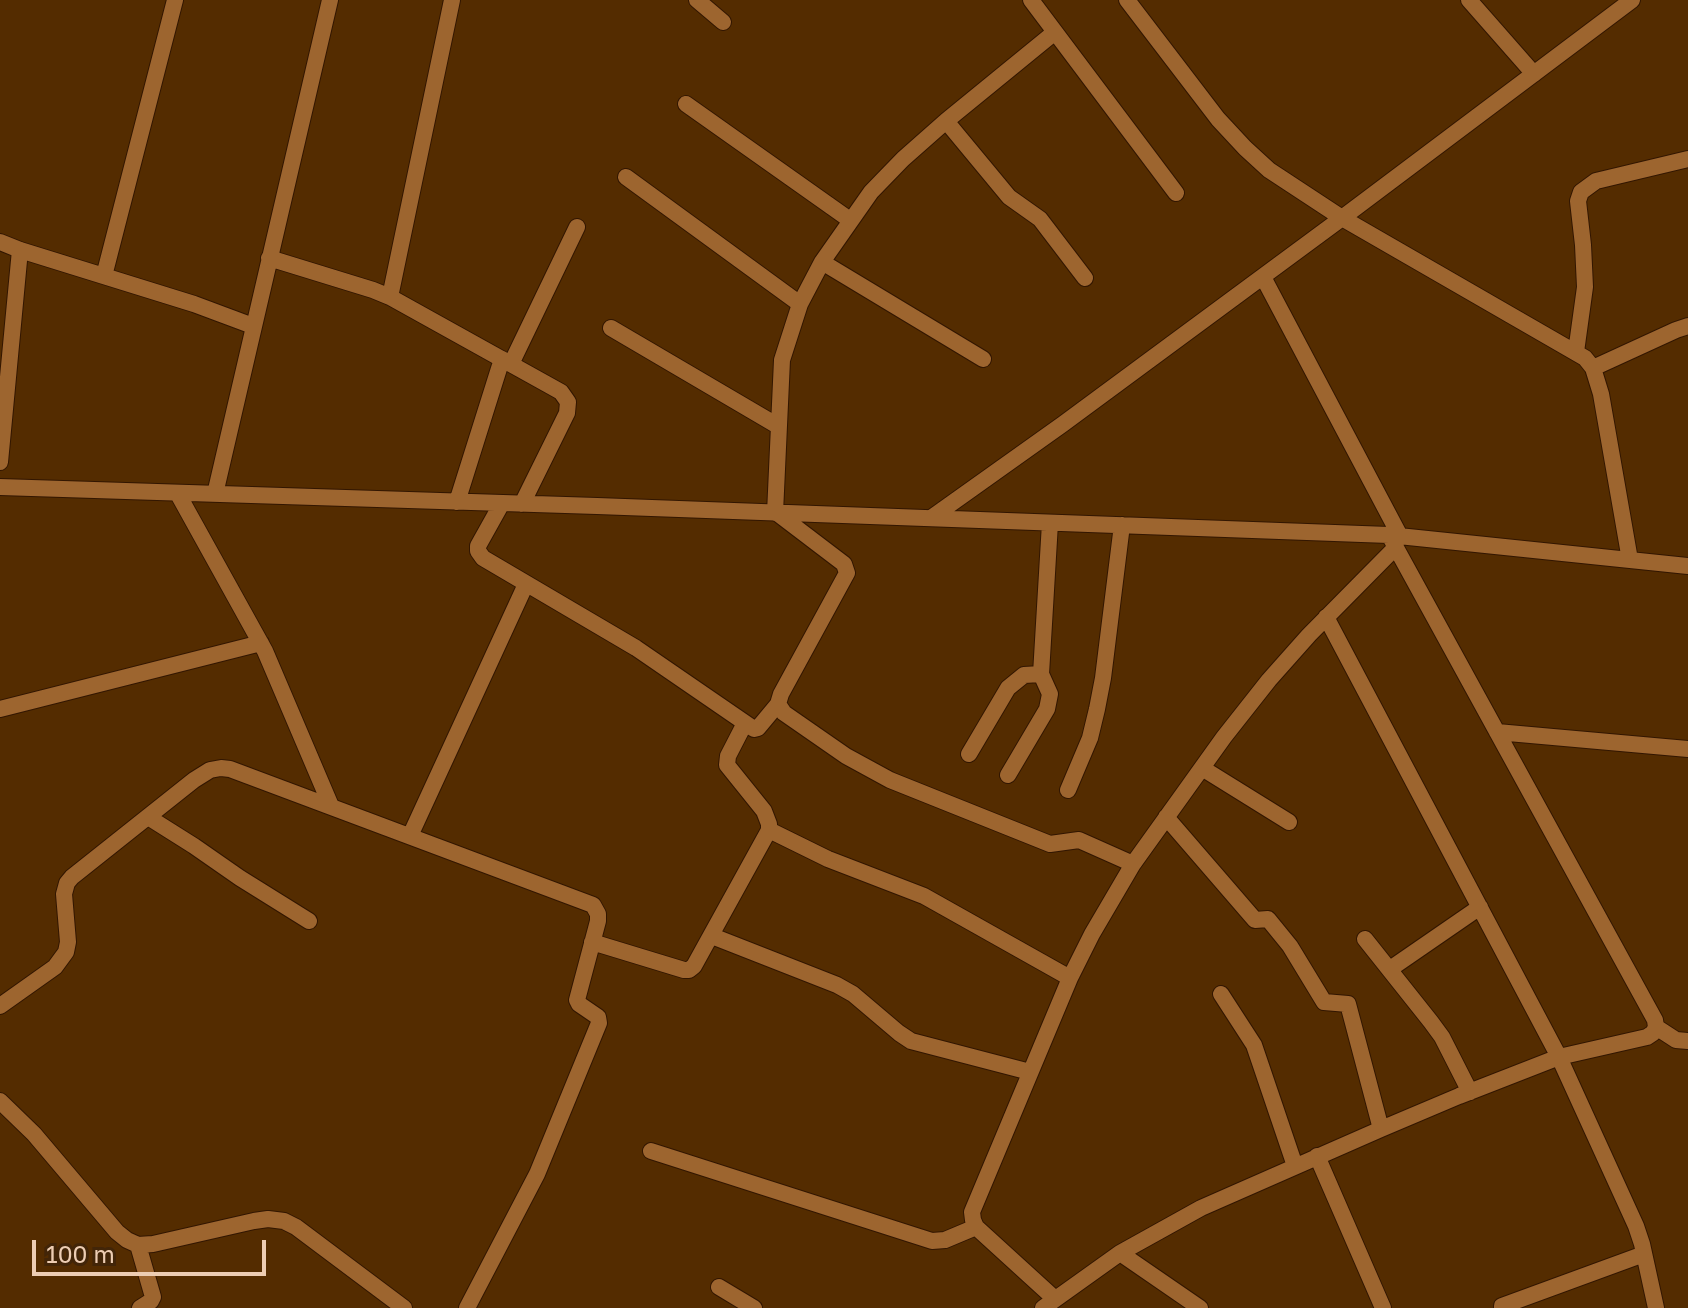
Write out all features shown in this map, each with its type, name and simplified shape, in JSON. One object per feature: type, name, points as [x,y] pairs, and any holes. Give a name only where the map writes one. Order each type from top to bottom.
[{"type":"street","points":[[104,276],[175,0]]},
{"type":"street","points":[[215,494],[330,0]]},
{"type":"street","points":[[390,297],[452,0]]},
{"type":"street","points":[[697,0],[723,22]]},
{"type":"street","points":[[1031,0],[1176,193]]},
{"type":"street","points":[[1127,0],[1218,119],[1269,170],[1342,218],[1576,352],[1593,368],[1601,394],[1630,560]]},
{"type":"street","points":[[1469,0],[1534,74]]},
{"type":"street","points":[[931,518],[1263,277],[1632,0]]},
{"type":"street","points":[[776,513],[782,360],[800,304],[822,262],[871,192],[892,170],[946,121],[1055,32]]},
{"type":"street","points":[[686,104],[850,220]]},
{"type":"street","points":[[946,121],[1009,197],[1040,219],[1085,278]]},
{"type":"street","points":[[1576,352],[1585,287],[1578,201],[1581,192],[1596,181],[1688,159]]},
{"type":"street","points":[[626,177],[800,304]]},
{"type":"street","points":[[457,502],[506,361],[577,227]]},
{"type":"street","points":[[0,242],[253,326]]},
{"type":"street","points":[[0,462],[20,250]]},
{"type":"street","points":[[269,258],[390,297],[561,392],[568,402],[567,413],[522,504]]},
{"type":"street","points":[[822,262],[983,359]]},
{"type":"street","points":[[1263,277],[1395,540],[1655,1020],[1656,1027],[1647,1037],[1559,1057],[1470,1092],[1201,1208],[1120,1253],[1049,1304],[976,1227],[972,1212],[1070,978],[1133,864],[1202,768],[1269,680],[1395,540]]},
{"type":"street","points":[[1593,368],[1688,326]]},
{"type":"street","points":[[611,328],[778,426]]},
{"type":"street","points":[[0,487],[1122,525],[1395,540],[1688,566]]},
{"type":"street","points":[[178,494],[261,643],[331,806]]},
{"type":"street","points":[[502,503],[478,546],[483,558],[644,654],[755,730],[778,704],[847,573],[844,564],[776,513]]},
{"type":"street","points":[[1008,775],[1047,709],[1050,694],[1041,674],[1050,523]]},
{"type":"street","points":[[1068,790],[1090,738],[1097,709],[1122,525]]},
{"type":"street","points":[[410,836],[526,584]]},
{"type":"street","points":[[1326,617],[1559,1057],[1636,1226],[1656,1308]]},
{"type":"street","points":[[0,709],[261,643]]},
{"type":"street","points":[[969,754],[1008,688],[1024,675],[1041,674]]},
{"type":"street","points":[[778,704],[784,713],[846,756],[890,780],[1050,844],[1079,840],[1133,864]]},
{"type":"street","points":[[592,942],[686,971],[694,966],[769,830],[768,817],[727,765],[728,756],[745,723]]},
{"type":"street","points":[[1497,732],[1688,749]]},
{"type":"street","points":[[0,1006],[55,967],[66,952],[64,894],[67,883],[201,774],[221,768],[589,903],[596,909],[598,921],[577,1000],[598,1017],[599,1023],[537,1174],[467,1308]]},
{"type":"street","points":[[1202,768],[1289,822]]},
{"type":"street","points":[[148,817],[309,921]]},
{"type":"street","points":[[1166,817],[1255,920],[1268,919],[1290,946],[1324,1002],[1348,1004],[1381,1129]]},
{"type":"street","points":[[769,830],[828,859],[924,896],[1070,978]]},
{"type":"street","points":[[1390,969],[1480,907]]},
{"type":"street","points":[[712,936],[837,985],[853,994],[911,1041],[1030,1072]]},
{"type":"street","points":[[1365,939],[1442,1037],[1470,1092]]},
{"type":"street","points":[[1221,994],[1254,1045],[1295,1166]]},
{"type":"street","points":[[1656,1027],[1676,1040],[1688,1041]]},
{"type":"street","points":[[0,1101],[34,1134],[127,1240],[138,1245],[153,1244],[254,1221],[284,1221],[404,1308]]},
{"type":"street","points":[[651,1151],[932,1241],[945,1240],[976,1227]]},
{"type":"street","points":[[1317,1156],[1383,1308]]},
{"type":"street","points":[[138,1245],[153,1297],[140,1308]]},
{"type":"street","points":[[1120,1253],[1200,1308]]},
{"type":"street","points":[[1502,1308],[1644,1254]]},
{"type":"street","points":[[719,1287],[754,1308]]}]
